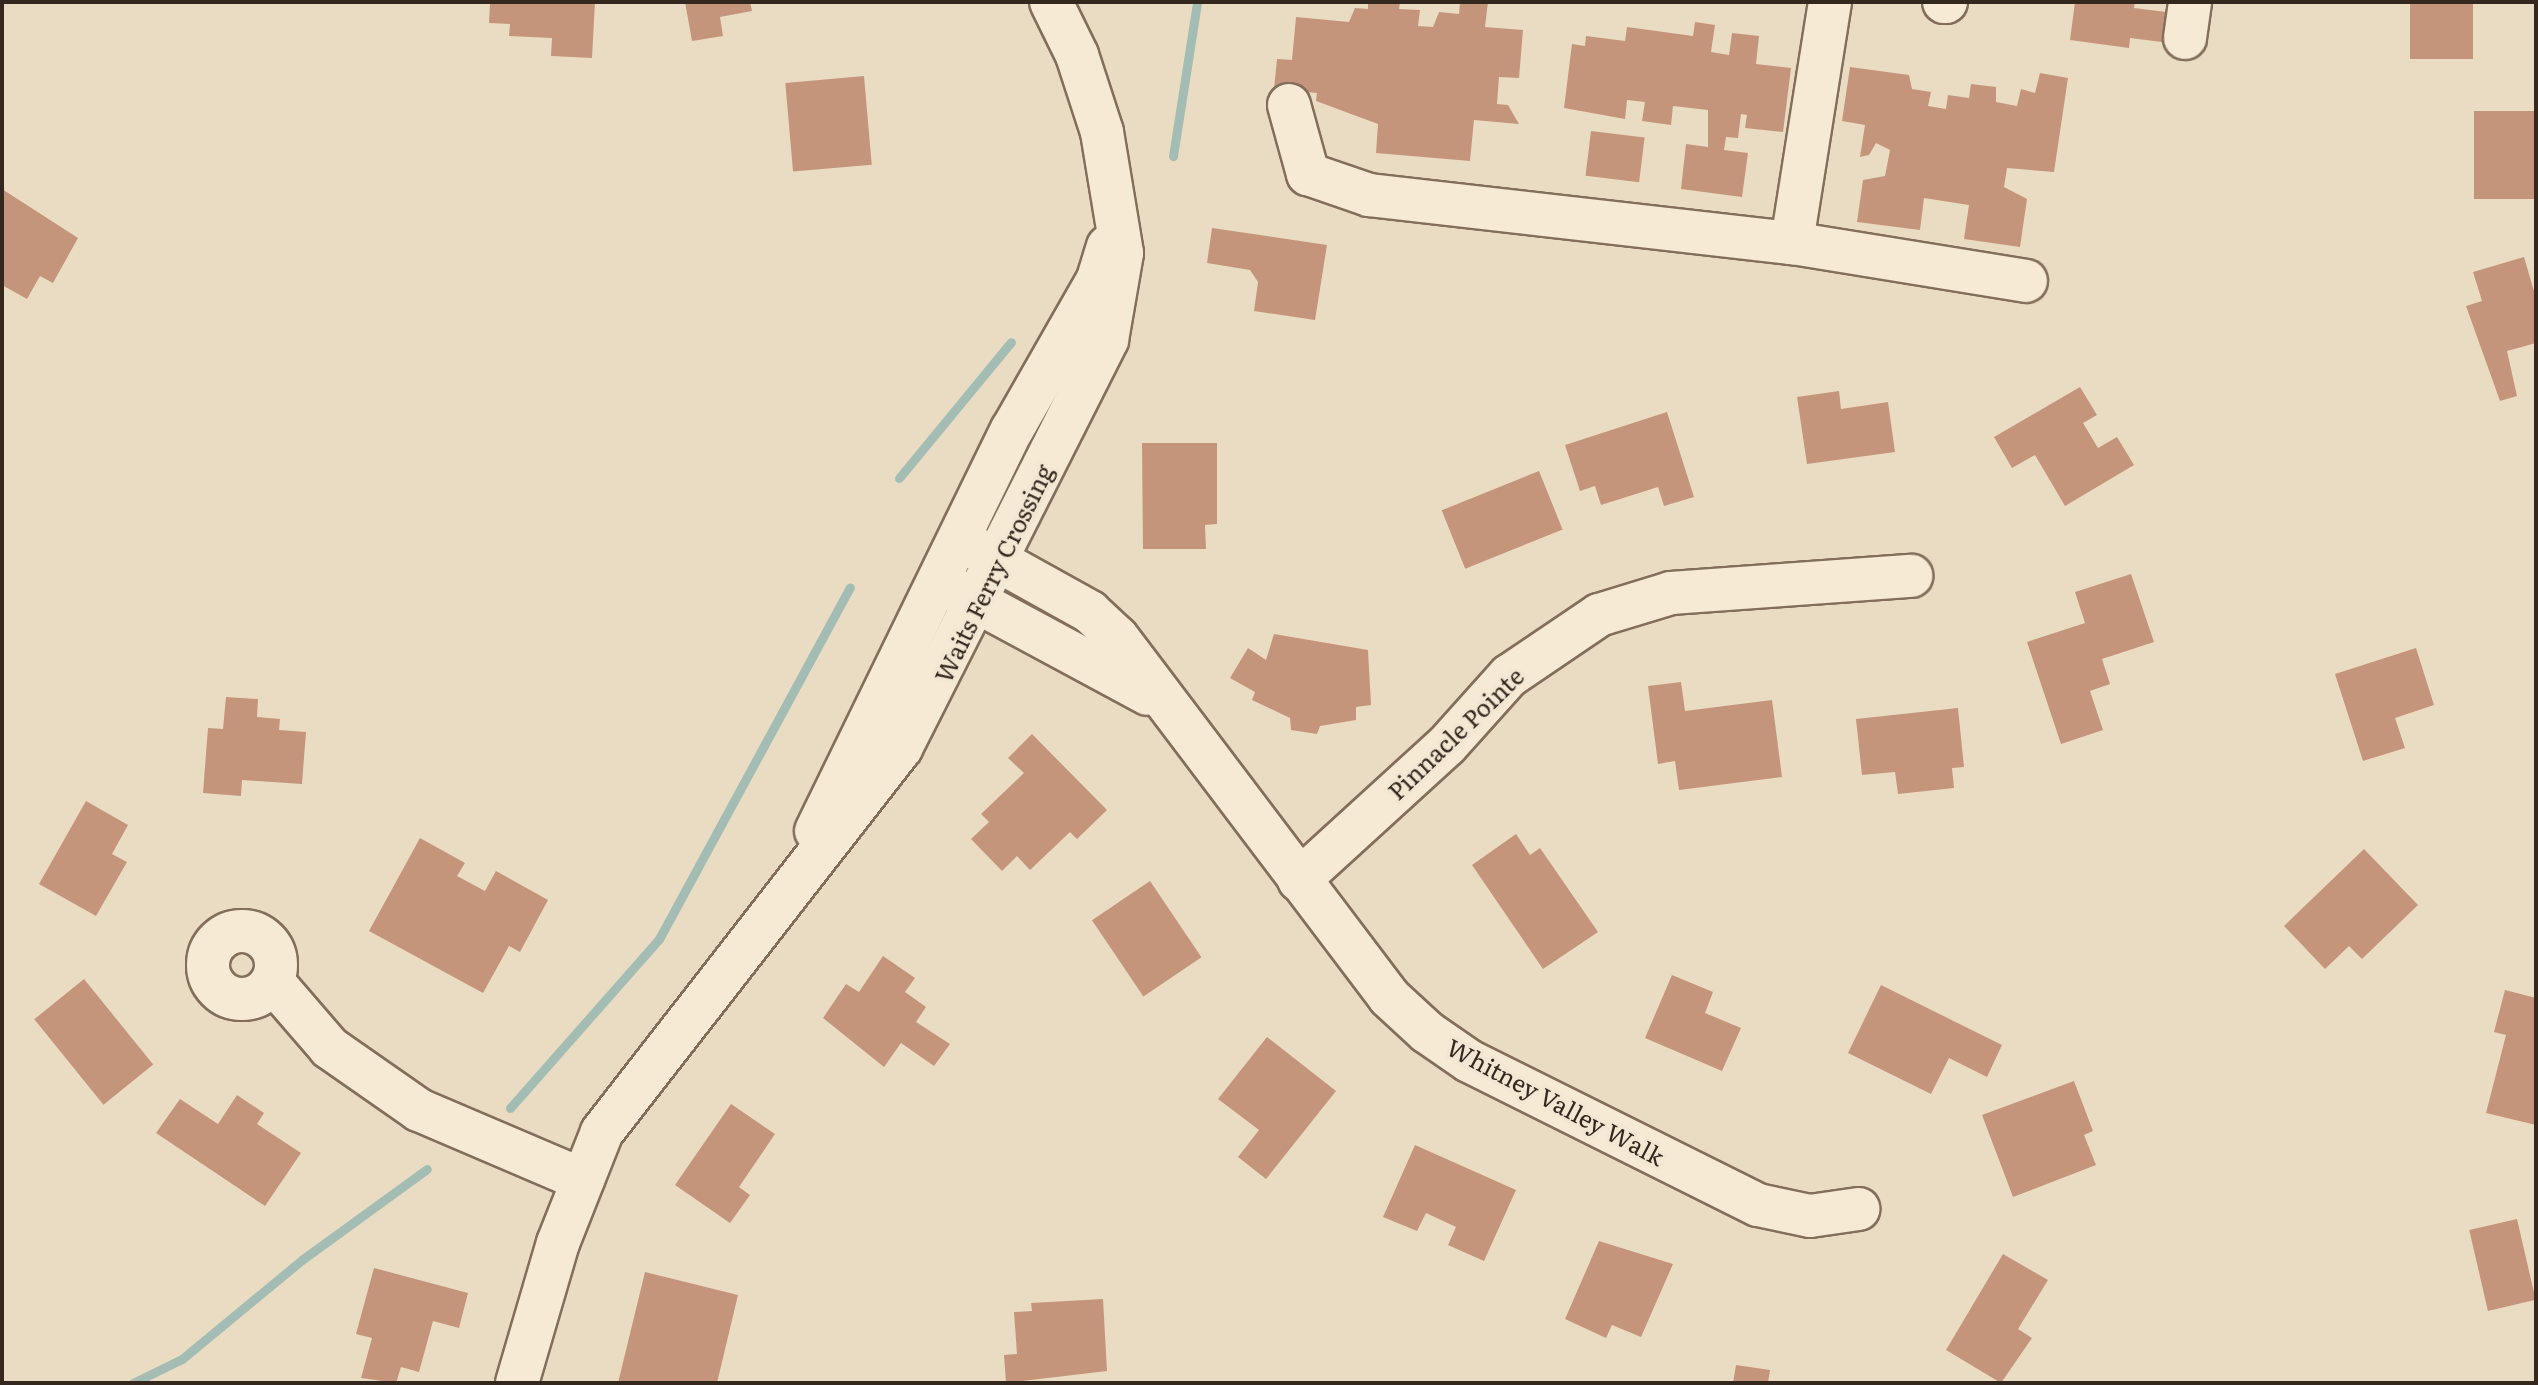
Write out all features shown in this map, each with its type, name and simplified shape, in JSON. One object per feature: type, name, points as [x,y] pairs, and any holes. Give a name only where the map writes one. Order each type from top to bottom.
[{"type":"street","name":"Waits Ferry Crossing","points":[[517,1383],[583,1180],[602,1132],[791,883],[830,844],[901,748],[980,601],[1107,340],[1122,253],[1113,230],[1102,132],[1077,55],[1051,2]]},
{"type":"street","points":[[1792,243],[1830,2]]},
{"type":"street","points":[[1289,105],[1308,174],[1369,195],[1792,243],[2026,281]]},
{"type":"street","name":"Waits Ferry Crossing","points":[[791,883],[937,582],[1098,279],[1113,230]]},
{"type":"street","name":"Whitney Valley Walk","points":[[959,539],[1090,612],[1117,637],[1163,703],[1389,997],[1469,1061],[1758,1205],[1810,1216],[1858,1209]]},
{"type":"street","name":"Pinnacle Pointe","points":[[1299,880],[1447,745],[1509,676],[1599,615],[1671,593],[1911,576]]},
{"type":"street","name":"Whitney Valley Walk","points":[[937,582],[980,601],[1163,703]]},
{"type":"street","points":[[273,982],[330,1048],[419,1110],[583,1180]]},
{"type":"building","points":[[490,2],[595,2],[592,58],[551,56],[552,38],[509,36],[510,24],[489,23]]},
{"type":"building","points":[[685,2],[750,2],[752,11],[720,17],[723,36],[692,41]]},
{"type":"building","points":[[1368,2],[1400,2],[1399,9],[1420,10],[1418,26],[1433,27],[1439,12],[1459,14],[1460,2],[1488,2],[1485,27],[1523,30],[1519,78],[1499,77],[1497,104],[1508,105],[1519,124],[1474,120],[1470,161],[1376,153],[1378,124],[1316,101],[1317,93],[1274,89],[1277,59],[1292,60],[1296,17],[1349,22],[1355,8],[1368,9]]},
{"type":"building","points":[[2075,2],[2135,2],[2134,8],[2166,12],[2162,42],[2130,38],[2129,48],[2070,40]]},
{"type":"building","points":[[2410,2],[2473,2],[2473,59],[2410,59]]},
{"type":"building","points":[[1695,22],[1715,25],[1711,52],[1729,55],[1732,33],[1759,36],[1756,64],[1791,68],[1783,132],[1745,128],[1747,115],[1741,114],[1738,138],[1726,137],[1724,150],[1748,153],[1742,197],[1681,189],[1686,144],[1708,147],[1708,110],[1673,106],[1671,125],[1642,121],[1645,102],[1627,100],[1625,119],[1564,108],[1572,44],[1585,46],[1586,36],[1625,41],[1627,27],[1693,36]]},
{"type":"building","points":[[1850,67],[1909,75],[1912,89],[1931,92],[1928,106],[1946,109],[1948,95],[1969,98],[1971,84],[1996,87],[1996,102],[2017,106],[2021,89],[2035,93],[2040,73],[2068,78],[2054,172],[2007,168],[2004,187],[2027,199],[2020,247],[1964,239],[1969,205],[1924,198],[1920,230],[1857,222],[1863,180],[1885,176],[1890,150],[1876,143],[1869,155],[1860,157],[1865,125],[1842,121]]},
{"type":"building","points":[[864,76],[872,165],[793,172],[785,83]]},
{"type":"building","points":[[2474,111],[2536,111],[2536,199],[2474,199]]},
{"type":"building","points":[[1591,131],[1645,138],[1639,182],[1586,176]]},
{"type":"building","points":[[2,189],[78,238],[53,283],[40,276],[27,299],[2,285]]},
{"type":"building","points":[[1212,228],[1327,245],[1315,320],[1254,311],[1258,282],[1250,270],[1207,263]]},
{"type":"building","points":[[2524,257],[2536,298],[2536,343],[2507,351],[2517,396],[2500,401],[2466,306],[2482,301],[2473,272]]},
{"type":"building","points":[[2080,387],[2097,415],[2083,423],[2098,448],[2117,437],[2134,465],[2065,506],[2035,455],[2012,468],[1994,437]]},
{"type":"building","points":[[1839,391],[1841,409],[1888,402],[1895,452],[1807,464],[1797,397]]},
{"type":"building","points":[[1667,412],[1694,497],[1664,506],[1658,487],[1601,505],[1595,486],[1580,491],[1565,445]]},
{"type":"building","points":[[1142,443],[1217,443],[1217,524],[1205,525],[1206,549],[1143,549]]},
{"type":"building","points":[[1539,471],[1563,529],[1465,569],[1442,510]]},
{"type":"building","points":[[2131,574],[2154,642],[2102,659],[2110,684],[2090,691],[2103,730],[2061,744],[2027,642],[2085,623],[2075,592]]},
{"type":"building","points":[[1274,634],[1368,650],[1371,705],[1356,707],[1356,720],[1320,726],[1317,734],[1291,730],[1290,718],[1252,700],[1255,692],[1230,678],[1248,648],[1266,660]]},
{"type":"building","points":[[2416,648],[2434,705],[2395,718],[2405,748],[2363,761],[2335,674]]},
{"type":"building","points":[[1681,682],[1685,711],[1772,700],[1782,777],[1679,790],[1675,761],[1658,764],[1648,686]]},
{"type":"building","points":[[226,697],[258,699],[257,717],[280,719],[279,730],[306,732],[302,784],[242,780],[241,796],[203,793],[208,728],[223,729]]},
{"type":"building","points":[[1958,708],[1964,767],[1952,768],[1954,788],[1898,794],[1895,772],[1862,775],[1856,719]]},
{"type":"building","points":[[1032,734],[1107,810],[1077,839],[1070,832],[1030,870],[1017,856],[1002,871],[971,839],[989,822],[981,814],[1024,773],[1008,758]]},
{"type":"building","points":[[86,801],[128,825],[112,854],[127,862],[96,916],[39,884]]},
{"type":"building","points":[[1516,834],[1530,855],[1540,848],[1598,932],[1543,969],[1472,865]]},
{"type":"building","points":[[420,838],[465,863],[457,876],[485,891],[496,871],[548,900],[520,952],[509,946],[483,993],[369,931]]},
{"type":"building","points":[[2364,849],[2418,905],[2362,959],[2349,946],[2325,969],[2284,926]]},
{"type":"building","points":[[1150,881],[1201,957],[1143,996],[1092,920]]},
{"type":"building","points":[[883,956],[915,978],[905,992],[926,1007],[916,1022],[950,1044],[934,1066],[901,1043],[884,1067],[823,1018],[846,984],[859,992]]},
{"type":"building","points":[[1672,975],[1713,992],[1705,1013],[1741,1028],[1722,1071],[1645,1038]]},
{"type":"building","points":[[84,979],[153,1064],[103,1105],[34,1019]]},
{"type":"building","points":[[1881,985],[2002,1045],[1987,1077],[1949,1058],[1931,1094],[1848,1053]]},
{"type":"building","points":[[2505,990],[2536,998],[2536,1125],[2486,1113],[2506,1035],[2494,1032]]},
{"type":"building","points":[[1267,1037],[1336,1091],[1266,1179],[1238,1157],[1259,1130],[1218,1099]]},
{"type":"building","points":[[2074,1081],[2093,1131],[2084,1135],[2096,1165],[2013,1197],[1982,1115]]},
{"type":"building","points":[[237,1095],[264,1113],[257,1124],[301,1153],[265,1206],[156,1133],[180,1099],[218,1124]]},
{"type":"building","points":[[731,1104],[775,1134],[739,1187],[750,1195],[730,1223],[675,1185]]},
{"type":"building","points":[[1415,1145],[1516,1190],[1484,1261],[1448,1245],[1456,1227],[1426,1213],[1417,1231],[1383,1217]]},
{"type":"building","points":[[2517,1219],[2536,1300],[2488,1311],[2469,1230]]},
{"type":"building","points":[[1599,1241],[1673,1264],[1641,1337],[1612,1325],[1606,1338],[1565,1319]]},
{"type":"building","points":[[2003,1254],[2048,1280],[2018,1329],[2032,1338],[2001,1383],[1946,1350]]},
{"type":"building","points":[[374,1268],[468,1293],[459,1328],[433,1321],[419,1372],[401,1367],[396,1383],[361,1378],[372,1338],[356,1334]]},
{"type":"building","points":[[645,1272],[738,1295],[717,1383],[618,1383]]},
{"type":"building","points":[[1103,1299],[1107,1371],[1006,1383],[1004,1355],[1017,1354],[1014,1312],[1032,1311],[1031,1303]]},
{"type":"building","points":[[1736,1365],[1770,1370],[1768,1383],[1733,1383]]},
{"type":"waterway","points":[[1173,156],[1197,2]]},
{"type":"waterway","points":[[899,478],[1011,342]]},
{"type":"waterway","points":[[510,1108],[659,939],[850,587]]},
{"type":"waterway","points":[[133,1383],[182,1359],[303,1259],[427,1169]]}]
